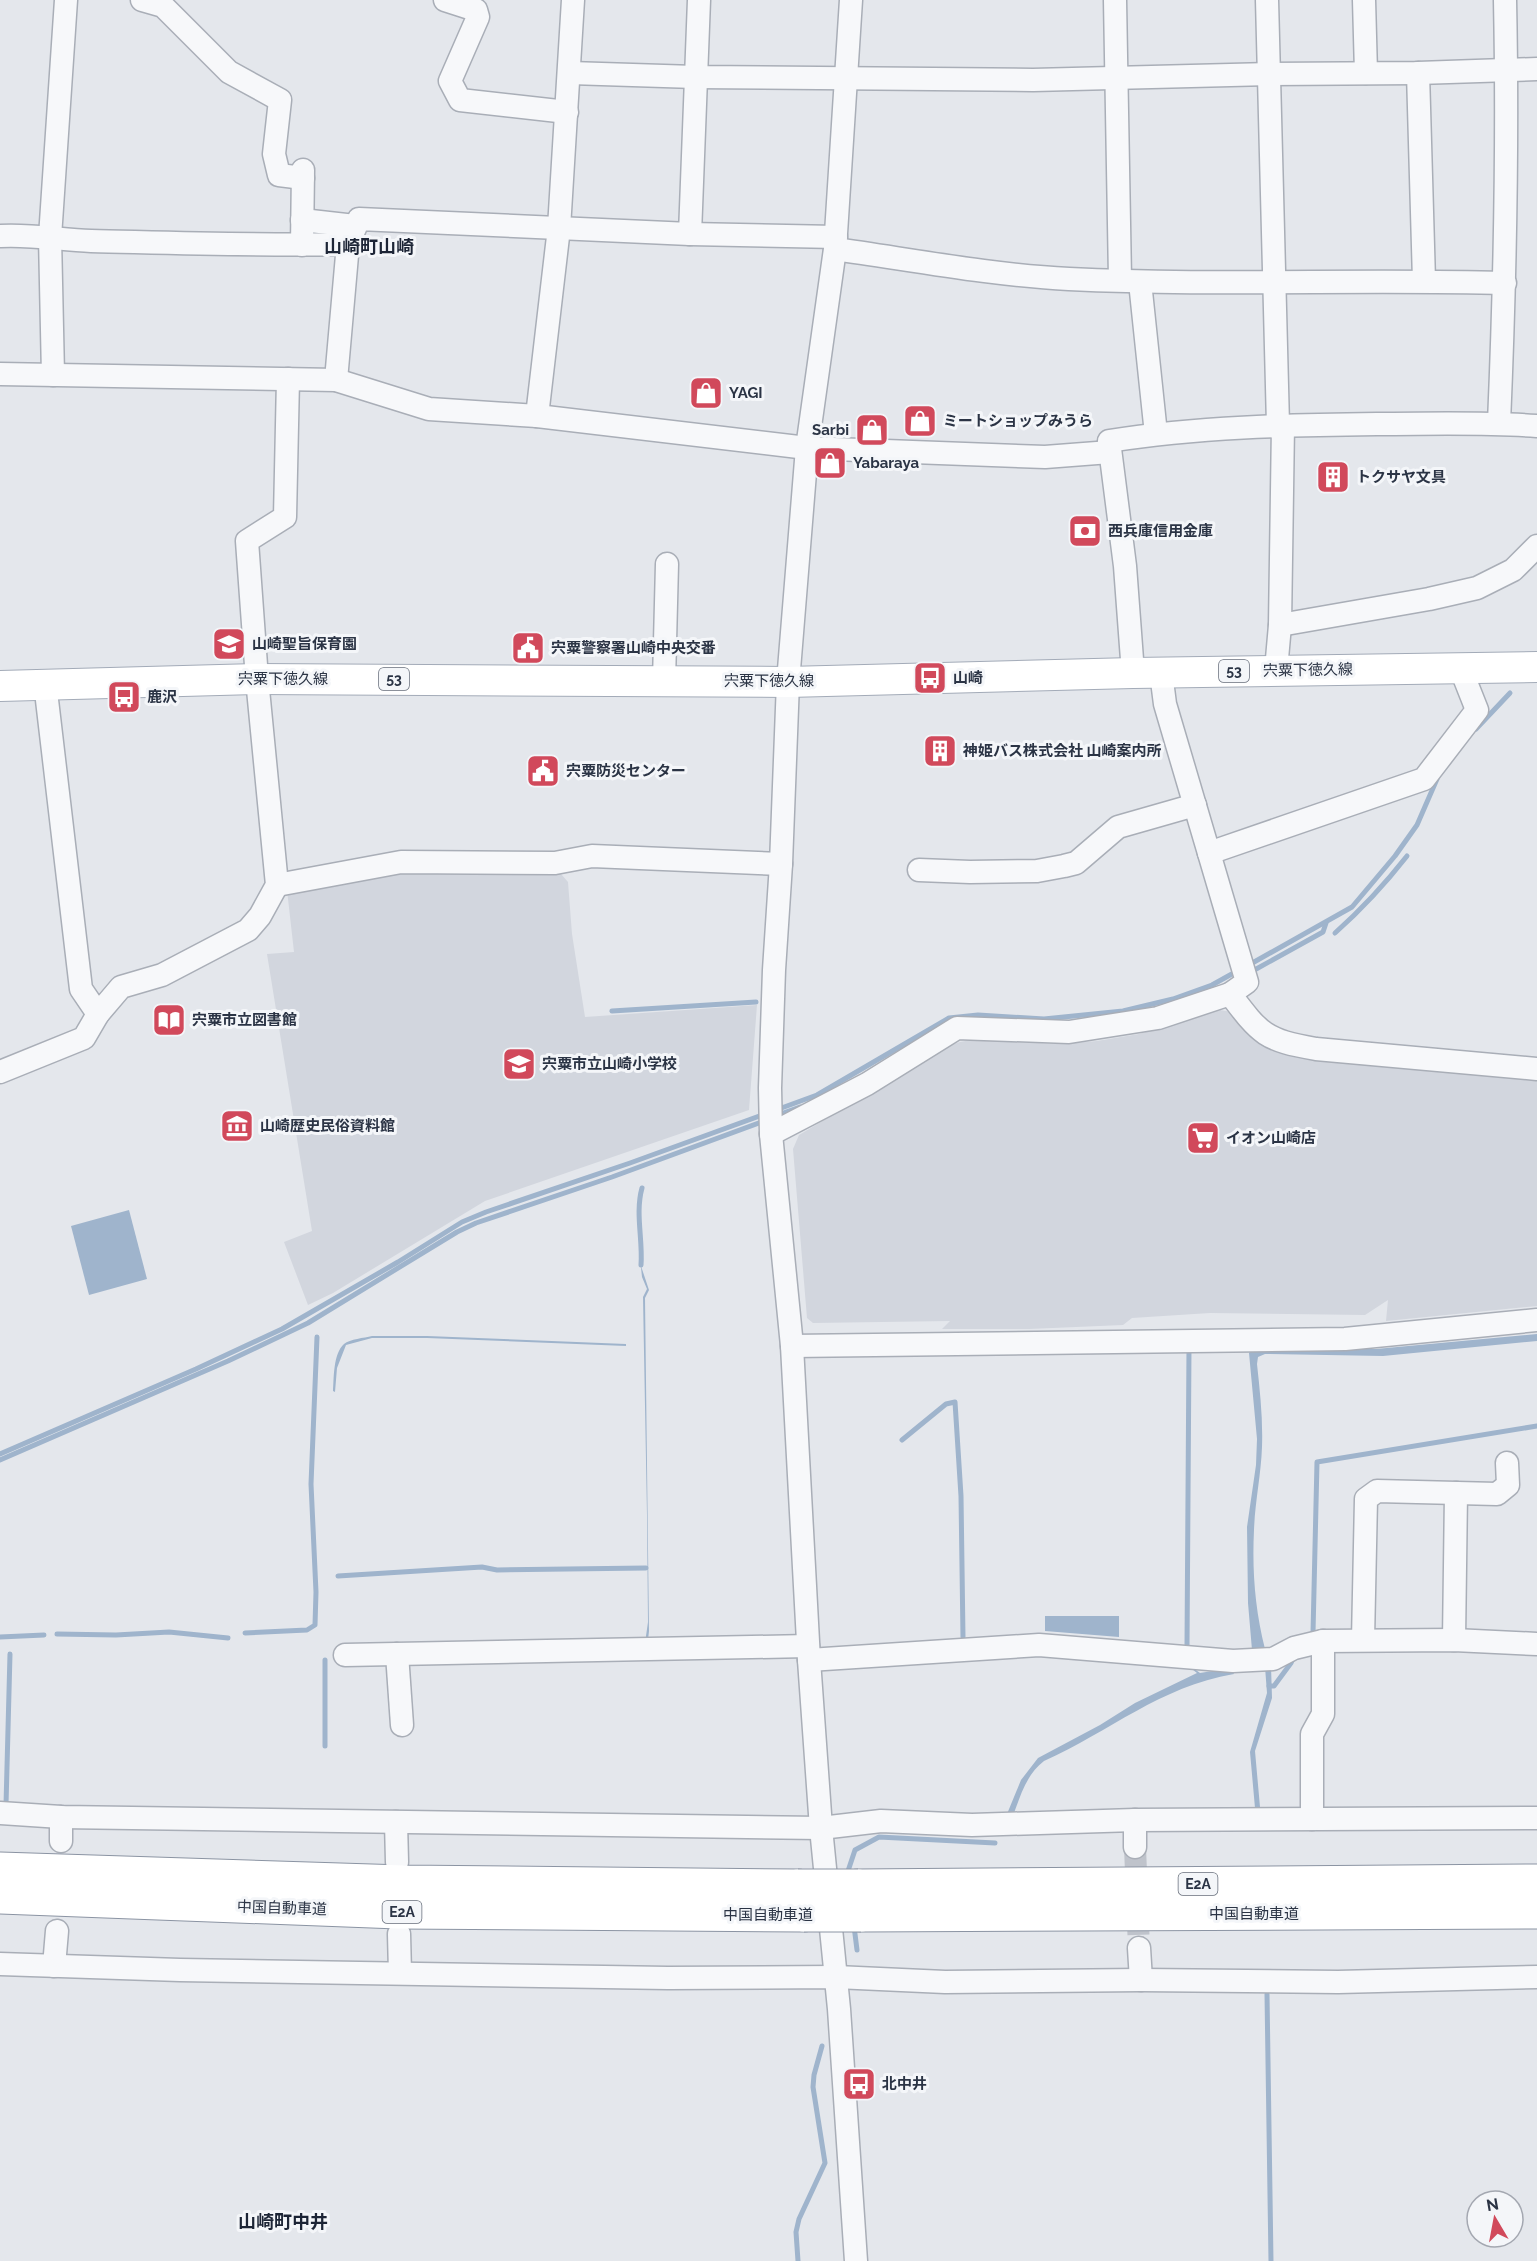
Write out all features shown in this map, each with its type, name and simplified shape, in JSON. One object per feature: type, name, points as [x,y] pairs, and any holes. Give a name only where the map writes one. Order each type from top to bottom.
[{"type":"highway","name":"中国自動車道","points":[[0,1869],[403,1882],[801,1901]]},
{"type":"highway","name":"中国自動車道","points":[[0,1896],[398,1912],[1537,1881]]},
{"type":"highway","name":"中国自動車道","points":[[860,1900],[1537,1912]]},
{"type":"main road","name":"宍粟下徳久線","points":[[0,686],[257,679],[788,682],[1276,670],[1537,667]]},
{"type":"street","points":[[53,375],[50,237],[66,0]]},
{"type":"street","points":[[142,0],[163,6],[230,72],[280,100],[274,154],[279,175],[303,174],[302,245]]},
{"type":"street","points":[[445,0],[476,10],[478,16],[450,81],[460,100],[567,112]]},
{"type":"street","points":[[537,416],[560,228],[573,0]]},
{"type":"street","points":[[690,234],[699,0]]},
{"type":"street","points":[[851,0],[836,243],[807,448],[788,682],[782,864],[771,1043],[771,1134],[792,1346],[809,1653],[836,1977],[856,2261]]},
{"type":"street","points":[[1115,0],[1130,280],[1156,434]]},
{"type":"street","points":[[1267,0],[1274,283],[1281,425],[1280,625],[1276,670]]},
{"type":"street","points":[[1364,0],[1366,73]]},
{"type":"street","points":[[1499,423],[1504,283],[1506,70],[1504,0]]},
{"type":"street","points":[[570,73],[695,77],[1033,80],[1270,74],[1418,74],[1537,69]]},
{"type":"street","points":[[1418,74],[1424,281]]},
{"type":"street","points":[[336,380],[352,235],[358,219],[836,243],[1013,273],[1069,279],[1274,283],[1424,281],[1504,283]]},
{"type":"street","points":[[303,220],[352,235]]},
{"type":"street","points":[[0,236],[22,235],[64,240],[302,245],[352,235]]},
{"type":"street","points":[[0,374],[336,380],[429,409],[537,416],[807,448],[1046,457],[1110,452]]},
{"type":"street","points":[[0,1072],[84,1038],[98,1014],[121,987],[162,975],[248,930],[260,916],[277,885],[257,679],[247,541],[285,517],[288,380]]},
{"type":"street","points":[[771,1134],[867,1084],[957,1028],[1069,1032],[1158,1018],[1230,994],[1247,982],[1165,704],[1147,673],[1125,566],[1109,441],[1156,434],[1281,425],[1499,423],[1537,426]]},
{"type":"street","points":[[1280,625],[1429,599],[1477,588],[1513,570],[1537,546]]},
{"type":"street","points":[[664,681],[667,564]]},
{"type":"street","points":[[1209,853],[1424,779],[1477,710],[1460,668]]},
{"type":"street","points":[[45,683],[81,989],[98,1014]]},
{"type":"street","points":[[919,870],[1037,871],[1064,866],[1076,863],[1118,827],[1195,805]]},
{"type":"street","points":[[277,885],[401,862],[555,863],[592,856],[782,864]]},
{"type":"street","points":[[1230,994],[1256,1028],[1280,1042],[1316,1049],[1537,1069]]},
{"type":"street","points":[[792,1346],[1345,1339],[1537,1320]]},
{"type":"street","points":[[1363,1640],[1366,1499],[1377,1491],[1497,1494],[1508,1485],[1507,1463]]},
{"type":"street","points":[[1455,1640],[1456,1493]]},
{"type":"street","points":[[345,1655],[809,1653],[1039,1645],[1233,1661],[1273,1659],[1294,1648],[1323,1641],[1455,1640],[1537,1644]]},
{"type":"street","points":[[1312,1819],[1312,1734],[1323,1714],[1323,1641]]},
{"type":"street","points":[[397,1654],[402,1725]]},
{"type":"street","points":[[0,1813],[61,1817],[822,1828],[881,1821],[972,1825],[1135,1820],[1537,1818]]},
{"type":"street","points":[[61,1817],[61,1841]]},
{"type":"street","points":[[1135,1820],[1135,1847]]},
{"type":"street","points":[[396,1822],[397,1862]]},
{"type":"street","points":[[54,1966],[57,1931]]},
{"type":"street","points":[[399,1934],[400,1973]]},
{"type":"street","points":[[1139,1948],[1141,1980]]},
{"type":"street","points":[[0,1964],[180,1970],[668,1978],[836,1977],[945,1982],[1141,1980],[1338,1982],[1537,1977]]},
{"type":"shaded area","name":"宍粟市立山崎小学校","points":[[394,872],[561,874],[568,882],[572,934],[585,1017],[757,1005],[749,1110],[485,1201],[333,1293],[308,1305],[284,1242],[312,1231],[267,954],[294,952],[287,890]]},
{"type":"shaded area","points":[[1220,1010],[1232,1012],[1249,1036],[1275,1051],[1537,1079],[1537,1306],[1386,1321],[1388,1300],[1365,1315],[1210,1313],[1132,1318],[1123,1325],[1029,1329],[942,1329],[950,1321],[813,1323],[807,1318],[793,1149],[799,1135],[948,1046],[960,1042],[971,1040],[1063,1044],[1097,1041],[1139,1034]]},
{"type":"water","points":[[129,1210],[147,1279],[89,1295],[71,1226]]},
{"type":"water","points":[[640,1258],[643,1258],[641,1266],[649,1290],[645,1298],[649,1631],[648,1640],[645,1643],[648,1622],[643,1297],[647,1289],[642,1277]]},
{"type":"water","points":[[1537,1334],[1537,1341],[1383,1356],[1265,1354],[1258,1357],[1262,1447],[1253,1560],[1257,1605],[1265,1649],[1252,1650],[1248,1603],[1247,1527],[1256,1465],[1257,1439],[1249,1353],[1254,1347],[1376,1349]]},
{"type":"water","points":[[372,1336],[427,1336],[626,1344],[626,1346],[372,1338],[346,1345],[337,1368],[335,1392],[333,1391],[335,1366],[340,1348],[350,1341]]},
{"type":"water","points":[[1045,1616],[1119,1616],[1119,1637],[1045,1631]]},
{"type":"water","points":[[1189,1665],[1200,1673],[1231,1668],[1234,1674],[1207,1680],[1159,1699],[1044,1761],[1029,1778],[1014,1813],[1007,1814],[1021,1780],[1038,1758],[1100,1725],[1135,1703],[1197,1673]]},
{"type":"water","points":[[1271,1666],[1272,1698],[1255,1751],[1260,1807],[1255,1808],[1250,1752],[1267,1693],[1265,1667]]},
{"type":"waterway","points":[[1476,729],[1510,693]]},
{"type":"waterway","points":[[1247,966],[1352,907],[1395,856],[1417,825],[1437,779]]},
{"type":"waterway","points":[[1335,933],[1373,896],[1407,856]]},
{"type":"waterway","points":[[1249,973],[1323,932],[1326,923]]},
{"type":"waterway","points":[[776,1110],[817,1095],[949,1018],[978,1015],[1044,1019],[1123,1011],[1173,999],[1212,985],[1239,970]]},
{"type":"waterway","points":[[612,1011],[756,1002]]},
{"type":"waterway","points":[[775,1116],[800,1107]]},
{"type":"waterway","points":[[0,1454],[282,1329],[462,1222],[765,1114]]},
{"type":"waterway","points":[[0,1460],[228,1361],[308,1323],[457,1232],[476,1223],[612,1177],[764,1121]]},
{"type":"waterway","points":[[641,1265],[639,1207],[642,1188]]},
{"type":"waterway","points":[[245,1633],[307,1630],[315,1625],[316,1592],[311,1484],[317,1337]]},
{"type":"waterway","points":[[1187,1647],[1189,1347]]},
{"type":"waterway","points":[[902,1440],[946,1404],[955,1402],[961,1496],[963,1637]]},
{"type":"waterway","points":[[1313,1633],[1317,1462],[1537,1426]]},
{"type":"waterway","points":[[338,1576],[482,1567],[497,1570],[646,1568]]},
{"type":"waterway","points":[[57,1634],[116,1635],[169,1632],[228,1638]]},
{"type":"waterway","points":[[0,1637],[44,1635]]},
{"type":"waterway","points":[[6,1805],[10,1654]]},
{"type":"waterway","points":[[1269,1686],[1274,1686],[1294,1656]]},
{"type":"waterway","points":[[325,1660],[325,1746]]},
{"type":"waterway","points":[[848,1875],[855,1850],[879,1837],[995,1843]]},
{"type":"waterway","points":[[854,1926],[857,1950]]},
{"type":"waterway","points":[[1267,1994],[1271,2261]]},
{"type":"waterway","points":[[798,2261],[796,2232],[799,2219],[825,2163],[813,2087],[822,2046]]},
{"type":"tunnel","points":[[1135,1847],[1139,1948]]},
{"type":"place","name":"YAGI","points":[[706,393]]},
{"type":"place","name":"ミートショップみうら","points":[[920,421]]},
{"type":"place","name":"Sarbi","points":[[872,430]]},
{"type":"place","name":"Yabaraya","points":[[830,463]]},
{"type":"place","name":"トクサヤ文具","points":[[1333,477]]},
{"type":"place","name":"西兵庫信用金庫","points":[[1085,531]]},
{"type":"place","name":"山崎聖旨保育園","points":[[229,644]]},
{"type":"place","name":"宍粟警察署山崎中央交番","points":[[528,648]]},
{"type":"place","name":"山崎","points":[[930,678]]},
{"type":"place","name":"鹿沢","points":[[124,697]]},
{"type":"place","name":"神姫バス株式会社 山崎案内所","points":[[940,751]]},
{"type":"place","name":"宍粟防災センター","points":[[543,771]]},
{"type":"place","name":"宍粟市立図書館","points":[[169,1020]]},
{"type":"place","name":"宍粟市立山崎小学校","points":[[519,1064]]},
{"type":"place","name":"山崎歴史民俗資料館","points":[[237,1126]]},
{"type":"place","name":"イオン山崎店","points":[[1203,1138]]},
{"type":"place","name":"北中井","points":[[859,2084]]},
{"type":"district","name":"山崎町山崎","points":[[369,246]]},
{"type":"district","name":"山崎町中井","points":[[283,2221]]}]
